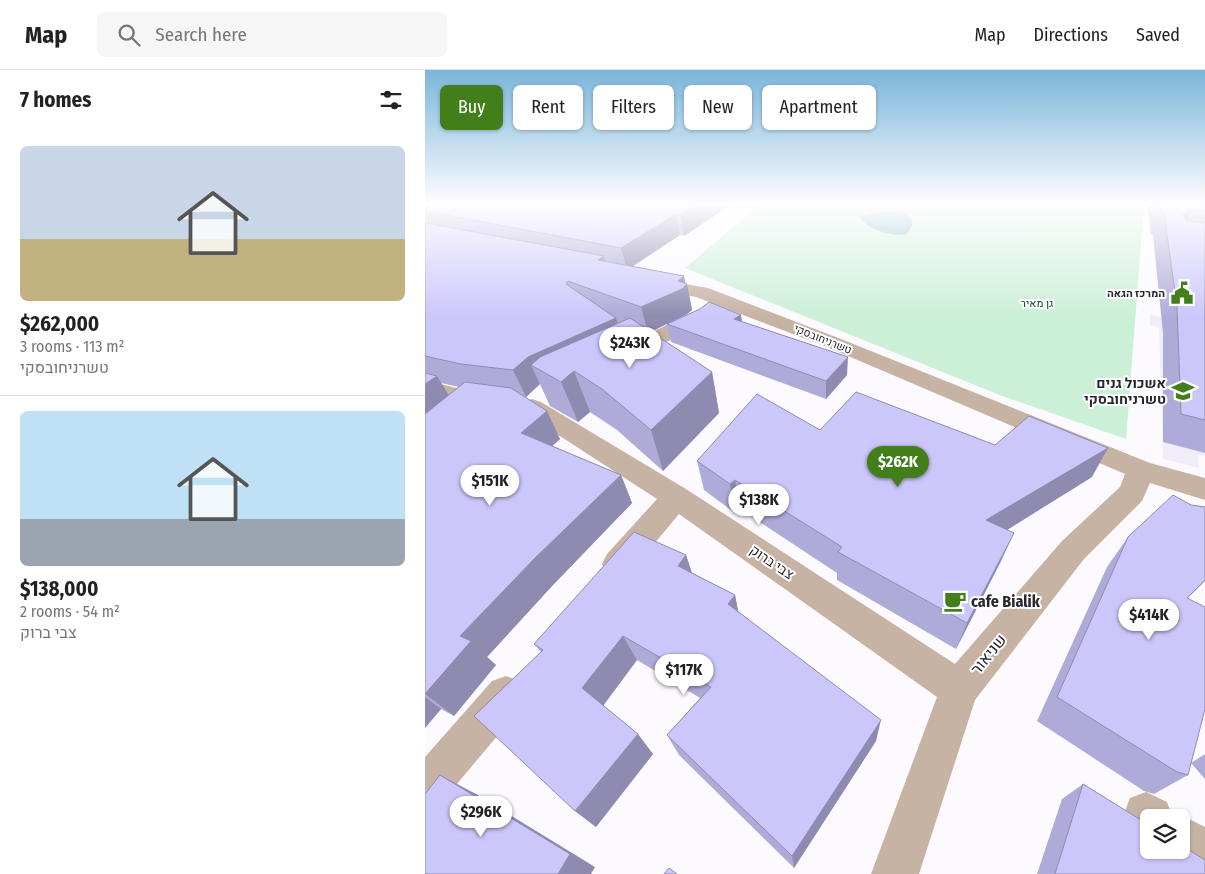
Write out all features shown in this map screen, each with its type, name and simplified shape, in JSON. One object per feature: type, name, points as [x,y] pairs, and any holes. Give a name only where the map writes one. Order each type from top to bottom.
[{"type":"street","name":"טשרניחובסקי","points":[[631,279],[701,292],[834,343],[1141,470],[1205,489]]},
{"type":"street","points":[[605,364],[695,320],[708,310],[711,303],[701,292]]},
{"type":"street","name":"צבי ברוק","points":[[425,387],[513,401],[676,498],[959,689]]},
{"type":"street","points":[[454,418],[513,401]]},
{"type":"street","name":"שניאור","points":[[895,874],[959,689],[1073,550],[1132,493],[1141,470]]},
{"type":"street","points":[[600,585],[676,498]]},
{"type":"street","points":[[425,788],[529,668]]},
{"type":"street","points":[[1190,844],[1205,854]]},
{"type":"shaded area","name":"אשכול גנים טשרניחובסקי","points":[[1150,315],[1205,325],[1205,456],[1198,455],[1199,468],[1163,459],[1159,327],[1150,325]]},
{"type":"green space","name":"גן מאיר","points":[[716,242],[1141,242],[1126,439],[1002,396],[685,268]]},
{"type":"building","points":[[425,242],[526,242],[604,256],[598,260],[684,276],[678,281],[687,284],[682,289],[641,307],[568,281],[566,284],[616,318],[528,357],[513,370],[461,364],[425,356]]},
{"type":"building","points":[[587,242],[631,242],[621,248]]},
{"type":"building","points":[[1168,242],[1205,242],[1205,420],[1181,414],[1177,307]]},
{"type":"building","points":[[709,302],[741,315],[734,319],[848,357],[826,381],[667,324],[700,309]]},
{"type":"building","points":[[630,318],[712,372],[651,430],[602,389],[574,371],[561,382],[531,365],[540,357]]},
{"type":"building","points":[[425,373],[437,376],[425,384]]},
{"type":"building","points":[[465,382],[511,388],[547,411],[521,433],[621,475],[535,558],[460,636],[471,641],[425,694],[425,414]]},
{"type":"building","points":[[856,392],[995,445],[1029,416],[1108,448],[986,520],[1014,533],[967,623],[838,552],[842,547],[735,480],[730,484],[697,461],[757,394],[820,430]]},
{"type":"building","points":[[1173,495],[1191,505],[1205,507],[1205,580],[1187,598],[1205,607],[1205,709],[1188,775],[1177,772],[1057,697],[1128,537]]},
{"type":"building","points":[[634,532],[686,555],[678,566],[735,595],[728,604],[881,720],[792,856],[667,735],[711,687],[623,636],[582,688],[638,734],[575,811],[474,716],[543,650],[534,644]]},
{"type":"building","points":[[440,775],[570,854],[558,874],[425,874],[425,794]]},
{"type":"building","points":[[1083,784],[1140,819],[1140,859],[1190,859],[1190,851],[1205,860],[1205,874],[1055,874]]},
{"type":"building","points":[[669,868],[677,874],[664,874]]},
{"type":"place","name":"המרכז הגאה","points":[[1182,293]]},
{"type":"place","name":"אשכול גנים טשרניחובסקי","points":[[1183,391]]},
{"type":"place","name":"cafe Bialik","points":[[955,601]]}]
